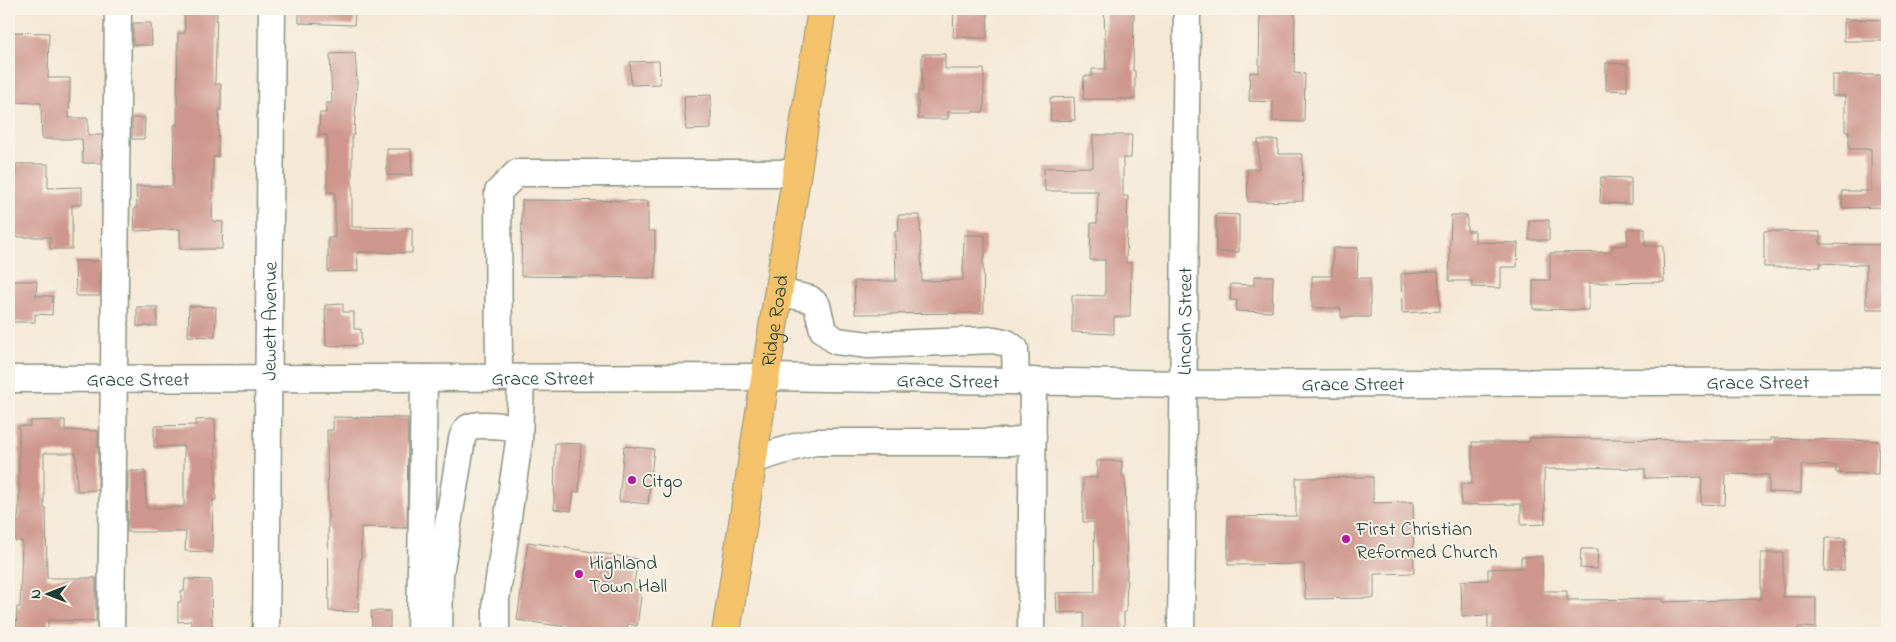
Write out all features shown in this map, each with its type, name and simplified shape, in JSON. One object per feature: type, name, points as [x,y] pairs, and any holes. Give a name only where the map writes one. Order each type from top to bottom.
[{"type":"main road","name":"Ridge Road","points":[[726,633],[822,9]]},
{"type":"street","points":[[111,633],[118,9]]},
{"type":"street","name":"Jewett Avenue","points":[[266,633],[272,9]]},
{"type":"street","name":"Lincoln Street","points":[[1181,633],[1187,9]]},
{"type":"street","points":[[496,633],[496,600],[519,441],[510,378],[498,192],[517,173],[797,172]]},
{"type":"street","points":[[778,292],[810,299],[817,305],[823,330],[836,341],[868,345],[994,340],[1008,343],[1015,348],[1024,381],[1033,437],[1031,633]]},
{"type":"street","name":"Grace Street","points":[[9,379],[766,377],[1184,384],[1887,381]]},
{"type":"street","points":[[420,633],[424,378]]},
{"type":"street","points":[[439,633],[440,574],[464,432],[472,427],[518,427]]},
{"type":"street","points":[[753,460],[815,442],[1012,442],[1033,437]]},
{"type":"building","points":[[184,9],[217,9],[215,84],[221,84],[221,110],[219,110],[218,157],[213,157],[212,221],[223,222],[222,249],[180,249],[180,229],[135,231],[134,208],[137,208],[136,186],[173,186],[174,125],[177,125],[178,33],[185,33]]},
{"type":"building","points":[[299,9],[355,9],[354,25],[299,23]]},
{"type":"building","points":[[954,9],[988,9],[987,38],[953,37]]},
{"type":"building","points":[[1104,9],[1134,9],[1133,71],[1135,71],[1135,99],[1083,99],[1084,76],[1092,76],[1092,69],[1106,69]]},
{"type":"building","points":[[1260,9],[1295,9],[1294,73],[1305,74],[1304,122],[1273,121],[1273,102],[1249,101],[1250,72],[1259,73]]},
{"type":"building","points":[[1844,19],[1887,20],[1887,41],[1844,41]]},
{"type":"building","points":[[133,23],[151,23],[152,45],[133,45]]},
{"type":"building","points":[[9,32],[49,33],[48,78],[70,78],[69,118],[88,118],[88,135],[102,135],[101,163],[83,163],[82,139],[42,139],[41,103],[9,102]]},
{"type":"building","points":[[355,53],[357,82],[354,135],[352,135],[352,227],[412,228],[412,253],[357,252],[358,271],[328,272],[328,238],[335,237],[335,192],[327,192],[327,135],[319,135],[320,113],[326,113],[326,103],[332,103],[330,54]]},
{"type":"building","points":[[922,54],[945,54],[945,69],[984,69],[984,112],[948,112],[948,119],[918,119],[918,91],[922,91]]},
{"type":"building","points":[[659,61],[660,84],[631,85],[630,62]]},
{"type":"building","points":[[1606,63],[1627,64],[1627,91],[1606,90]]},
{"type":"building","points":[[1832,75],[1887,75],[1887,207],[1842,208],[1842,191],[1871,191],[1871,149],[1849,149],[1849,131],[1845,131],[1845,96],[1832,96]]},
{"type":"building","points":[[711,95],[711,129],[686,130],[684,96]]},
{"type":"building","points":[[1074,97],[1075,120],[1051,121],[1050,98]]},
{"type":"building","points":[[132,118],[145,118],[144,139],[132,139]]},
{"type":"building","points":[[1093,135],[1132,135],[1131,158],[1123,158],[1123,196],[1128,196],[1126,263],[1131,263],[1130,317],[1114,317],[1114,334],[1072,332],[1072,295],[1105,296],[1105,260],[1090,260],[1091,223],[1097,223],[1098,191],[1045,191],[1044,168],[1093,167]]},
{"type":"building","points":[[1258,140],[1278,140],[1278,154],[1302,154],[1303,201],[1248,202],[1247,169],[1259,169]]},
{"type":"building","points":[[387,149],[411,149],[412,175],[387,175]]},
{"type":"building","points":[[16,164],[48,164],[48,188],[82,187],[82,204],[72,205],[72,249],[50,249],[50,237],[9,237],[9,216],[15,216]]},
{"type":"building","points":[[1601,177],[1631,178],[1631,204],[1600,203]]},
{"type":"building","points":[[522,200],[648,201],[648,231],[655,231],[655,278],[521,276]]},
{"type":"building","points":[[1216,214],[1239,215],[1239,252],[1216,252]]},
{"type":"building","points":[[898,215],[920,215],[922,281],[963,280],[964,235],[985,235],[985,257],[983,257],[984,313],[855,314],[854,281],[896,281],[895,231],[899,231]]},
{"type":"building","points":[[1451,215],[1467,215],[1467,231],[1475,231],[1475,242],[1518,243],[1517,267],[1501,267],[1501,288],[1472,287],[1472,281],[1449,281]]},
{"type":"building","points":[[1529,220],[1549,220],[1549,240],[1529,240]]},
{"type":"building","points":[[1627,229],[1645,229],[1645,246],[1663,246],[1664,282],[1589,283],[1589,310],[1533,309],[1533,280],[1550,280],[1550,253],[1612,252],[1612,246],[1628,245]]},
{"type":"building","points":[[1764,231],[1820,232],[1820,244],[1887,245],[1887,309],[1866,309],[1866,265],[1820,263],[1820,267],[1764,267]]},
{"type":"building","points":[[1333,248],[1358,248],[1357,278],[1370,278],[1370,317],[1341,317],[1341,308],[1312,308],[1312,276],[1332,276]]},
{"type":"building","points":[[75,261],[100,261],[100,296],[76,296]]},
{"type":"building","points":[[1438,272],[1440,311],[1402,313],[1401,274]]},
{"type":"building","points":[[1254,276],[1273,276],[1272,312],[1236,311],[1237,300],[1230,300],[1231,284],[1254,285]]},
{"type":"building","points":[[9,281],[37,281],[36,296],[53,296],[52,315],[35,314],[35,322],[9,322]]},
{"type":"building","points":[[343,304],[343,312],[354,312],[354,329],[361,329],[361,345],[326,346],[325,305]]},
{"type":"building","points":[[189,306],[216,307],[215,337],[188,336]]},
{"type":"building","points":[[137,307],[157,307],[157,326],[137,326]]},
{"type":"building","points":[[333,417],[408,418],[407,528],[361,527],[358,612],[329,611],[327,430],[333,430]]},
{"type":"building","points":[[215,419],[216,500],[213,500],[212,552],[185,551],[186,532],[127,532],[128,471],[145,471],[146,508],[184,507],[184,446],[154,447],[154,426],[196,425],[196,420]]},
{"type":"building","points":[[65,420],[65,430],[98,431],[98,490],[77,491],[76,453],[44,453],[47,578],[96,578],[96,621],[48,620],[48,633],[16,633],[17,607],[20,607],[22,541],[15,541],[14,518],[18,518],[19,508],[19,426],[30,426],[30,421]]},
{"type":"building","points":[[1530,438],[1771,441],[1771,438],[1879,441],[1878,474],[1836,473],[1836,466],[1801,465],[1801,493],[1769,492],[1769,475],[1726,474],[1725,505],[1701,504],[1702,477],[1645,478],[1645,469],[1578,467],[1578,469],[1544,469],[1545,524],[1521,525],[1521,504],[1461,505],[1461,484],[1472,484],[1472,442],[1530,442]]},
{"type":"building","points":[[555,443],[581,444],[579,492],[574,492],[571,511],[554,509]]},
{"type":"building","points":[[624,446],[654,449],[648,504],[619,501]]},
{"type":"building","points":[[1097,461],[1122,461],[1122,478],[1125,478],[1127,569],[1124,633],[1084,633],[1084,612],[1057,613],[1056,593],[1095,592],[1094,522],[1083,522],[1083,478],[1097,478]]},
{"type":"building","points":[[1373,477],[1373,503],[1413,502],[1414,573],[1374,574],[1374,598],[1305,599],[1304,564],[1228,565],[1228,517],[1296,516],[1296,478]]},
{"type":"building","points":[[1825,538],[1845,538],[1844,571],[1824,571]]},
{"type":"building","name":"Highland Town Hall","points":[[528,542],[638,559],[633,589],[642,590],[637,626],[628,624],[626,633],[609,633],[517,620]]},
{"type":"building","points":[[1581,549],[1598,549],[1597,569],[1580,568]]},
{"type":"building","points":[[1761,553],[1783,553],[1783,597],[1816,597],[1816,628],[1798,627],[1797,633],[1488,633],[1488,615],[1462,616],[1461,581],[1488,580],[1488,569],[1521,568],[1521,557],[1542,556],[1543,591],[1567,591],[1567,600],[1663,599],[1663,602],[1761,599]]},
{"type":"building","points":[[185,579],[211,580],[212,633],[191,633],[191,621],[178,622],[178,602],[181,602],[181,591],[184,591]]},
{"type":"building","points":[[371,611],[390,611],[390,628],[372,628]]},
{"type":"place","name":"Citgo","points":[[632,480]]},
{"type":"place","name":"First Christian Reformed Church","points":[[1346,539]]},
{"type":"place","name":"Highland Town Hall","points":[[579,574]]}]
